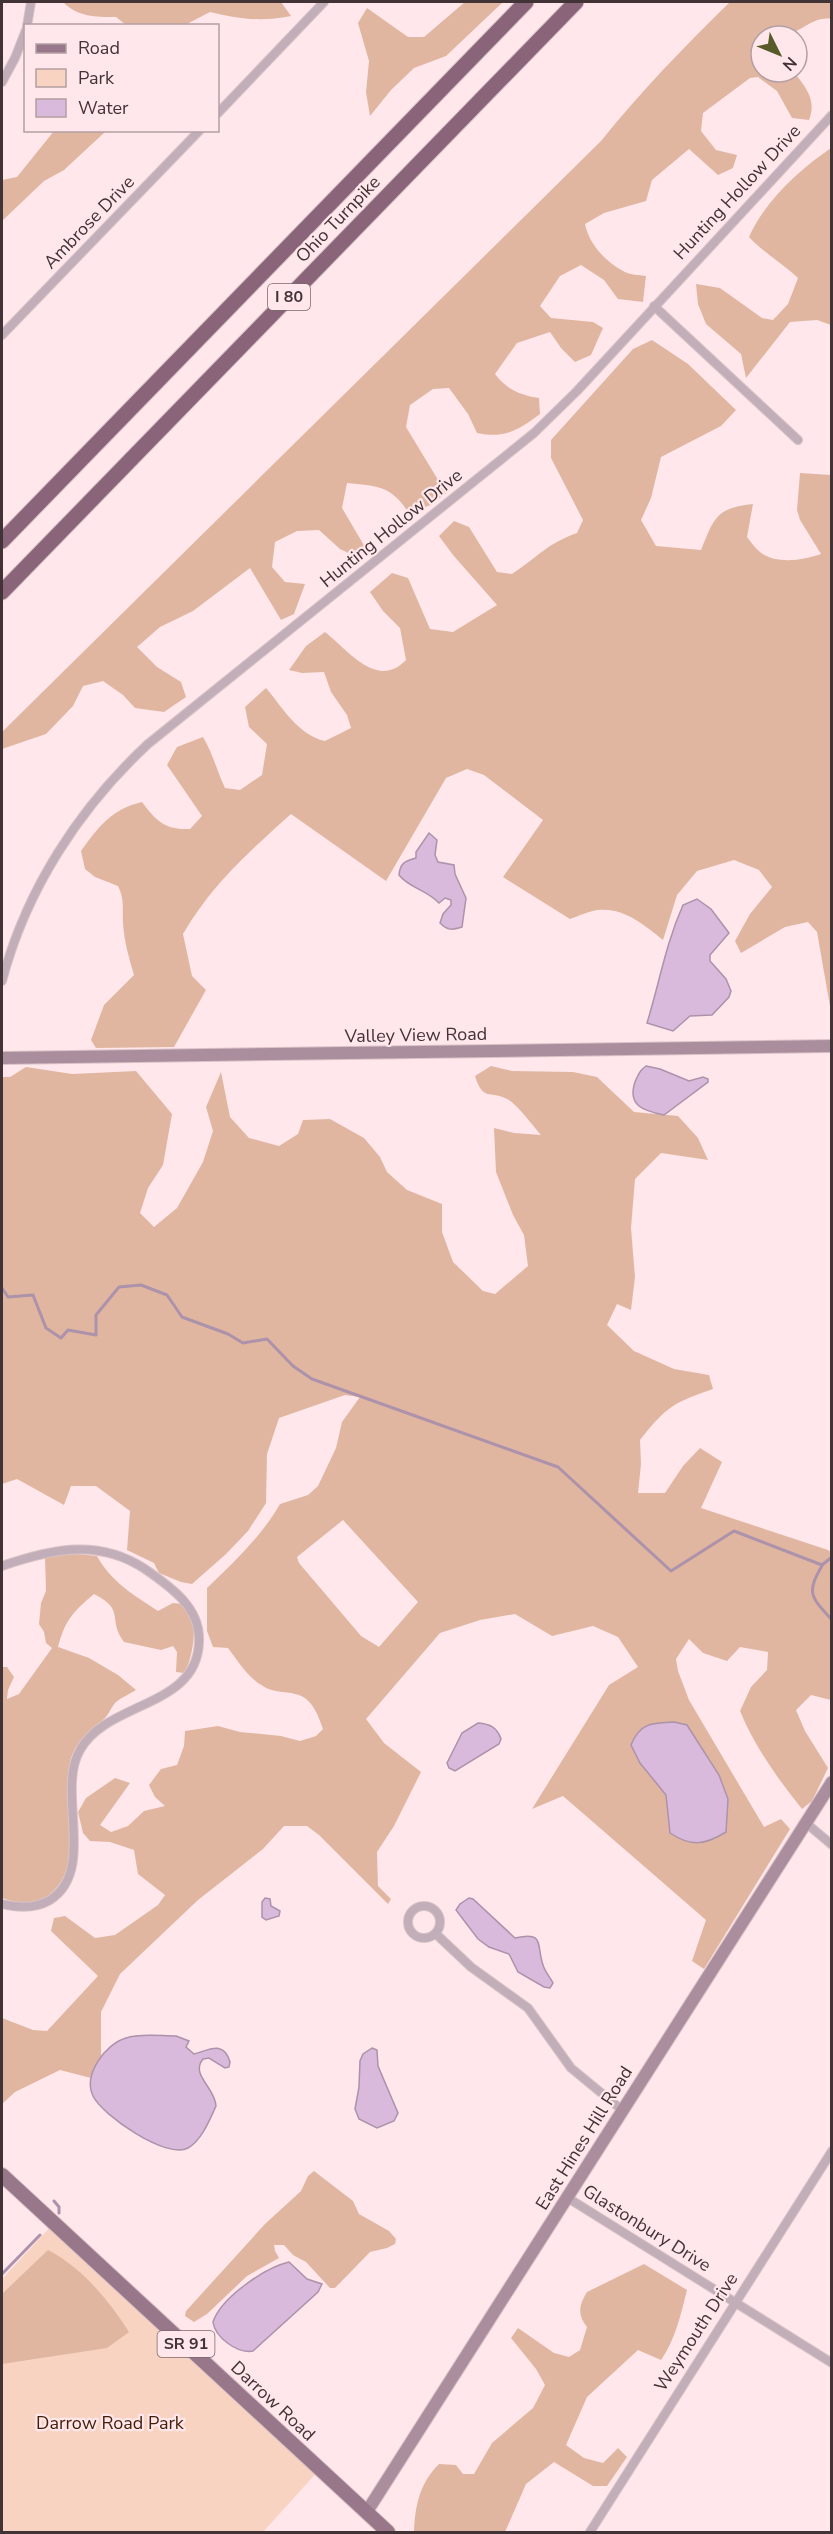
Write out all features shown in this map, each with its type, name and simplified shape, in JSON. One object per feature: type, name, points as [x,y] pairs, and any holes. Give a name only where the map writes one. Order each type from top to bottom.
[{"type":"highway","name":"Ohio Turnpike","points":[[2,541],[526,2]]},
{"type":"highway","name":"Ohio Turnpike","points":[[2,592],[576,2]]},
{"type":"main road","name":"Darrow Road","points":[[2,2175],[388,2532]]},
{"type":"street","points":[[27,24],[31,2]]},
{"type":"street","points":[[219,112],[324,2]]},
{"type":"street","points":[[2,82],[24,35]]},
{"type":"street","name":"Hunting Hollow Drive","points":[[2,981],[30,904],[56,853],[94,800],[125,765],[156,737],[534,434],[577,391],[831,115]]},
{"type":"street","name":"Ambrose Drive","points":[[2,335],[198,132]]},
{"type":"street","points":[[654,306],[798,440]]},
{"type":"street","name":"Valley View Road","points":[[2,1058],[831,1046]]},
{"type":"street","points":[[2,1566],[50,1552],[72,1550],[121,1555],[158,1578],[182,1598],[195,1618],[200,1639],[193,1667],[178,1686],[99,1728],[80,1750],[73,1776],[72,1858],[66,1884],[53,1898],[36,1906],[23,1908],[2,1904]]},
{"type":"street","name":"East Hines Hill Road","points":[[366,2513],[831,1782]]},
{"type":"street","points":[[806,1823],[831,1845]]},
{"type":"street","points":[[436,1934],[471,1966],[528,2008],[571,2068],[622,2110]]},
{"type":"street","name":"Weymouth Drive","points":[[590,2532],[831,2151]]},
{"type":"street","name":"Glastonbury Drive","points":[[568,2198],[831,2363]]},
{"type":"green space","name":"Darrow Road Park","points":[[54,2223],[320,2469],[263,2532],[2,2532],[2,2279]]},
{"type":"shaded area","points":[[63,2],[281,2],[291,16],[250,19],[210,12],[187,24],[125,24],[116,17],[94,16],[69,7]]},
{"type":"shaded area","points":[[465,2],[503,2],[446,56],[414,68],[391,90],[370,116],[366,92],[369,61],[358,23],[367,8],[408,37],[424,37]]},
{"type":"shaded area","points":[[730,2],[831,2],[831,19],[819,20],[809,25],[749,24],[749,79],[703,113],[701,131],[716,150],[737,155],[733,168],[718,175],[689,149],[652,180],[646,201],[604,213],[585,224],[594,245],[610,262],[625,272],[646,276],[643,302],[618,299],[604,280],[581,265],[560,276],[540,306],[551,318],[593,322],[603,328],[591,355],[575,362],[550,332],[517,343],[495,374],[504,384],[514,390],[539,398],[540,414],[511,432],[496,435],[477,433],[468,414],[449,388],[433,389],[410,405],[406,427],[446,493],[431,505],[408,512],[395,496],[382,488],[347,483],[342,508],[365,547],[355,556],[340,549],[319,530],[297,531],[275,542],[272,567],[285,582],[305,584],[294,614],[281,620],[250,568],[193,611],[160,627],[137,647],[157,667],[181,682],[186,697],[164,712],[135,708],[123,695],[103,681],[83,686],[73,706],[46,734],[2,749],[2,732],[601,141],[696,35]]},
{"type":"shaded area","points":[[768,84],[802,84],[811,100],[809,120],[792,118],[777,91]]},
{"type":"shaded area","points":[[53,132],[105,132],[64,170],[44,181],[2,221],[2,180],[17,177]]},
{"type":"shaded area","points":[[831,148],[831,325],[817,320],[790,322],[746,378],[741,354],[706,324],[698,304],[696,284],[720,288],[762,318],[773,320],[788,304],[798,278],[749,237],[764,211],[784,187]]},
{"type":"shaded area","points":[[652,340],[688,364],[736,410],[721,426],[661,457],[651,498],[641,520],[656,546],[701,550],[713,523],[723,512],[753,504],[747,537],[760,552],[782,560],[807,558],[821,554],[800,520],[797,510],[800,473],[831,475],[831,1012],[817,932],[808,922],[785,927],[741,953],[735,941],[750,914],[772,887],[759,870],[734,860],[697,871],[677,895],[663,940],[641,923],[616,911],[595,911],[570,919],[503,877],[543,820],[484,775],[467,769],[446,778],[386,881],[291,814],[219,884],[183,934],[192,976],[206,990],[174,1047],[96,1048],[91,1040],[104,1005],[134,975],[126,943],[122,900],[118,886],[95,877],[85,869],[81,851],[94,834],[114,814],[142,802],[162,823],[174,828],[190,829],[202,816],[167,765],[177,747],[203,737],[225,788],[240,790],[262,775],[267,744],[249,727],[245,707],[266,688],[292,720],[315,738],[325,741],[351,728],[347,715],[331,692],[324,672],[302,673],[289,670],[306,646],[325,632],[354,657],[374,669],[384,671],[395,668],[406,660],[400,628],[383,611],[370,592],[392,573],[408,578],[430,629],[453,632],[497,605],[439,536],[454,521],[469,527],[497,572],[512,574],[550,546],[577,533],[583,520],[551,458],[551,440],[633,349]]},
{"type":"shaded area","points":[[491,1066],[512,1071],[573,1072],[597,1077],[634,1112],[678,1116],[698,1138],[708,1160],[661,1153],[635,1179],[631,1228],[635,1277],[631,1310],[617,1304],[607,1325],[634,1351],[674,1369],[709,1375],[713,1389],[679,1402],[664,1413],[640,1440],[641,1464],[638,1493],[665,1493],[683,1466],[700,1448],[722,1462],[701,1508],[832,1553],[831,1700],[811,1695],[796,1710],[805,1731],[828,1768],[812,1801],[802,1809],[767,1762],[740,1711],[751,1687],[767,1670],[768,1652],[740,1647],[727,1661],[703,1653],[689,1639],[676,1659],[689,1700],[764,1827],[781,1819],[790,1829],[704,1969],[692,1961],[706,1920],[563,1796],[532,1809],[609,1685],[638,1667],[618,1637],[593,1626],[552,1636],[515,1614],[480,1620],[440,1633],[366,1719],[384,1743],[421,1772],[394,1826],[377,1852],[378,1886],[391,1899],[388,1904],[319,1835],[307,1826],[284,1826],[263,1849],[198,1900],[120,1974],[101,2012],[101,2057],[91,2078],[60,2070],[15,2092],[2,2104],[2,2018],[33,2030],[47,2031],[98,1976],[51,1931],[54,1918],[65,1916],[95,1938],[115,1935],[158,1905],[165,1895],[138,1874],[134,1850],[110,1842],[90,1841],[83,1833],[78,1812],[86,1798],[115,1778],[130,1783],[100,1825],[111,1832],[128,1826],[144,1811],[165,1806],[155,1797],[149,1785],[161,1769],[177,1765],[184,1746],[185,1731],[218,1726],[240,1732],[281,1736],[300,1741],[316,1736],[323,1729],[314,1707],[306,1699],[295,1694],[275,1691],[258,1683],[228,1648],[213,1647],[207,1631],[207,1588],[256,1538],[280,1504],[308,1495],[318,1486],[336,1448],[342,1422],[360,1397],[345,1395],[279,1418],[267,1454],[266,1503],[248,1531],[192,1584],[159,1573],[154,1563],[127,1550],[130,1511],[96,1486],[71,1486],[64,1505],[17,1479],[2,1484],[2,1077],[10,1077],[26,1067],[72,1074],[136,1071],[172,1114],[163,1165],[148,1188],[140,1213],[154,1227],[177,1208],[203,1162],[213,1131],[206,1107],[221,1072],[230,1117],[249,1138],[279,1146],[298,1134],[303,1120],[330,1119],[364,1138],[380,1157],[387,1172],[407,1190],[442,1204],[442,1232],[453,1262],[483,1291],[495,1294],[528,1266],[524,1235],[513,1215],[496,1172],[494,1128],[514,1133],[541,1135],[511,1102],[501,1096],[484,1092],[475,1076]],"holes":[[[343,1520],[418,1602],[379,1647],[361,1636],[299,1563],[297,1557]]]},
{"type":"shaded area","points":[[67,1553],[97,1556],[116,1581],[158,1611],[173,1603],[182,1604],[193,1626],[192,1647],[184,1673],[176,1672],[177,1652],[173,1646],[161,1650],[124,1642],[119,1634],[110,1605],[94,1594],[71,1617],[58,1647],[89,1658],[118,1675],[136,1690],[116,1702],[105,1718],[82,1739],[74,1750],[69,1779],[70,1851],[61,1882],[44,1899],[32,1903],[20,1903],[2,1898],[2,1667],[7,1667],[14,1677],[7,1699],[19,1694],[52,1648],[46,1643],[44,1632],[39,1624],[41,1603],[46,1591],[45,1557]]},
{"type":"shaded area","points":[[314,2171],[353,2201],[359,2214],[389,2231],[396,2239],[395,2244],[370,2252],[335,2288],[330,2288],[306,2262],[293,2255],[284,2245],[274,2245],[279,2258],[247,2276],[207,2314],[194,2322],[185,2316],[186,2311],[265,2224],[301,2191],[308,2176]]},
{"type":"shaded area","points":[[48,2250],[72,2265],[93,2285],[113,2308],[129,2332],[107,2348],[2,2364],[2,2294]]},
{"type":"shaded area","points":[[644,2264],[687,2290],[670,2344],[661,2360],[638,2350],[587,2397],[566,2445],[584,2458],[603,2463],[618,2448],[627,2457],[607,2486],[593,2486],[554,2462],[526,2484],[505,2532],[414,2532],[420,2495],[427,2479],[439,2464],[456,2465],[463,2474],[474,2474],[492,2443],[533,2408],[545,2385],[536,2369],[511,2338],[518,2328],[554,2353],[569,2357],[580,2350],[587,2327],[580,2310],[587,2292]]},
{"type":"water","points":[[429,833],[437,840],[435,855],[438,862],[454,865],[455,874],[466,898],[462,927],[450,929],[440,923],[443,914],[451,905],[451,900],[445,898],[439,903],[399,875],[404,863],[416,858],[416,852]]},
{"type":"water","points":[[697,899],[711,909],[729,933],[710,955],[710,961],[726,979],[731,991],[729,997],[712,1015],[690,1016],[673,1031],[647,1023],[667,949],[683,905]]},
{"type":"water","points":[[646,1066],[689,1081],[703,1077],[708,1079],[708,1082],[664,1115],[644,1109],[635,1102],[633,1097],[635,1082]]},
{"type":"water","points":[[674,1722],[687,1725],[719,1775],[728,1799],[726,1832],[705,1842],[685,1841],[670,1833],[666,1795],[640,1763],[631,1745],[639,1732],[648,1725]]},
{"type":"water","points":[[478,1723],[495,1729],[501,1739],[499,1744],[455,1771],[449,1768],[447,1763],[462,1733]]},
{"type":"water","points":[[265,1898],[270,1899],[271,1906],[280,1911],[279,1916],[266,1920],[262,1917],[262,1902]]},
{"type":"water","points":[[469,1898],[473,1899],[515,1938],[531,1936],[538,1941],[544,1968],[553,1983],[550,1988],[518,1972],[509,1954],[489,1947],[478,1939],[456,1910]]},
{"type":"water","points":[[138,2036],[176,2036],[189,2041],[186,2047],[194,2054],[215,2048],[220,2049],[224,2051],[230,2062],[229,2067],[225,2068],[209,2058],[203,2059],[199,2070],[215,2099],[216,2106],[197,2140],[188,2148],[178,2150],[151,2142],[121,2124],[99,2104],[91,2088],[91,2079],[98,2061],[118,2041]]},
{"type":"water","points":[[372,2048],[377,2050],[378,2066],[398,2113],[394,2121],[377,2128],[359,2119],[355,2109],[360,2061],[363,2054]]},
{"type":"water","points":[[289,2262],[307,2279],[322,2284],[318,2292],[253,2351],[240,2350],[222,2339],[213,2322],[225,2303],[256,2277]]},
{"type":"waterway","points":[[2,1288],[8,1297],[33,1295],[46,1328],[61,1338],[68,1330],[96,1335],[96,1315],[119,1287],[141,1285],[167,1295],[182,1317],[228,1334],[243,1343],[267,1339],[293,1366],[312,1379],[558,1467],[671,1571],[734,1531],[822,1565],[832,1557]]},
{"type":"waterway","points":[[823,1564],[814,1582],[813,1594],[832,1620]]},
{"type":"waterway","points":[[54,2201],[59,2207],[59,2213]]},
{"type":"waterway","points":[[2,2274],[40,2235]]}]
